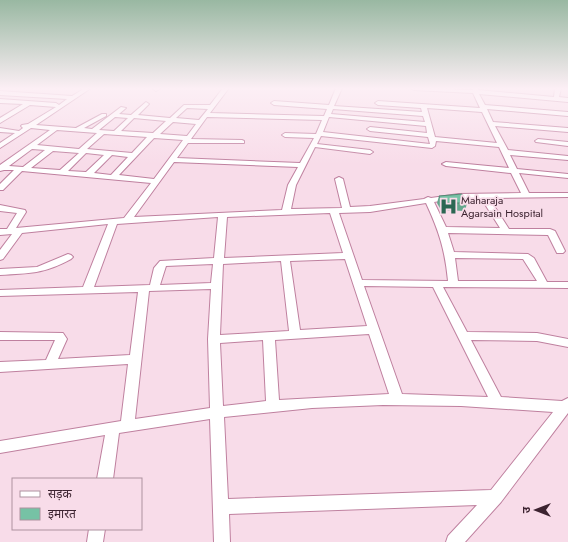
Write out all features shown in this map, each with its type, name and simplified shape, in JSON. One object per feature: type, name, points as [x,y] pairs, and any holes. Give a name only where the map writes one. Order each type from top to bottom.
[{"type":"street","points":[[0,121],[13,113]]},
{"type":"street","points":[[0,146],[44,113]]},
{"type":"street","points":[[1,140],[46,113]]},
{"type":"street","points":[[115,133],[136,113]]},
{"type":"street","points":[[113,177],[134,154],[178,113]]},
{"type":"street","points":[[286,213],[292,186],[328,113]]},
{"type":"street","points":[[285,135],[318,135],[432,146],[433,144],[426,114],[421,113]]},
{"type":"street","points":[[485,113],[526,195]]},
{"type":"street","points":[[77,130],[104,115]]},
{"type":"street","points":[[93,131],[114,115],[200,122]]},
{"type":"street","points":[[127,220],[205,115],[326,117],[428,124]]},
{"type":"street","points":[[369,139],[371,119]]},
{"type":"street","points":[[491,124],[568,130]]},
{"type":"street","points":[[26,126],[187,140],[242,142]]},
{"type":"street","points":[[1,168],[55,128]]},
{"type":"street","points":[[370,129],[568,158]]},
{"type":"street","points":[[0,130],[16,131]]},
{"type":"street","points":[[61,172],[102,132]]},
{"type":"street","points":[[538,141],[568,144]]},
{"type":"street","points":[[312,146],[370,152]]},
{"type":"street","points":[[30,147],[134,154]]},
{"type":"street","points":[[0,188],[22,169],[52,148]]},
{"type":"street","points":[[88,175],[110,153]]},
{"type":"street","points":[[171,160],[302,165]]},
{"type":"street","points":[[446,164],[568,176]]},
{"type":"street","points":[[1,168],[156,181]]},
{"type":"street","points":[[339,179],[347,210]]},
{"type":"street","points":[[483,194],[506,231]]},
{"type":"street","points":[[0,232],[127,220],[370,209],[428,199],[483,194],[567,196]]},
{"type":"street","points":[[428,199],[443,230],[450,255],[454,284]]},
{"type":"street","points":[[0,208],[22,212],[15,231],[0,257]]},
{"type":"street","points":[[334,211],[397,399]]},
{"type":"street","points":[[222,542],[214,339],[216,286],[223,215]]},
{"type":"street","points":[[87,290],[114,221]]},
{"type":"street","points":[[443,230],[550,232],[552,233],[560,251]]},
{"type":"street","points":[[450,255],[525,256],[529,258],[543,284]]},
{"type":"street","points":[[105,478],[120,427],[149,288],[163,263],[349,256]]},
{"type":"street","points":[[0,272],[44,268],[68,257]]},
{"type":"street","points":[[285,258],[295,334]]},
{"type":"street","points":[[358,283],[568,285]]},
{"type":"street","points":[[436,284],[497,402]]},
{"type":"street","points":[[1,295],[87,290],[216,286]]},
{"type":"street","points":[[214,339],[374,330]]},
{"type":"street","points":[[0,336],[59,336],[61,339],[50,364]]},
{"type":"street","points":[[269,336],[273,406]]},
{"type":"street","points":[[464,336],[537,337],[568,343]]},
{"type":"street","points":[[0,367],[135,359]]},
{"type":"street","points":[[0,447],[216,412],[273,406],[356,400],[397,399],[567,405]]},
{"type":"street","points":[[454,542],[495,497],[567,405]]},
{"type":"street","points":[[220,507],[495,497]]},
{"type":"street","points":[[95,542],[97,530]]},
{"type":"building","points":[[462,194],[467,203],[442,203],[439,196]]},
{"type":"place","name":"Maharaja Agarsain Hospital","points":[[448,206]]}]
